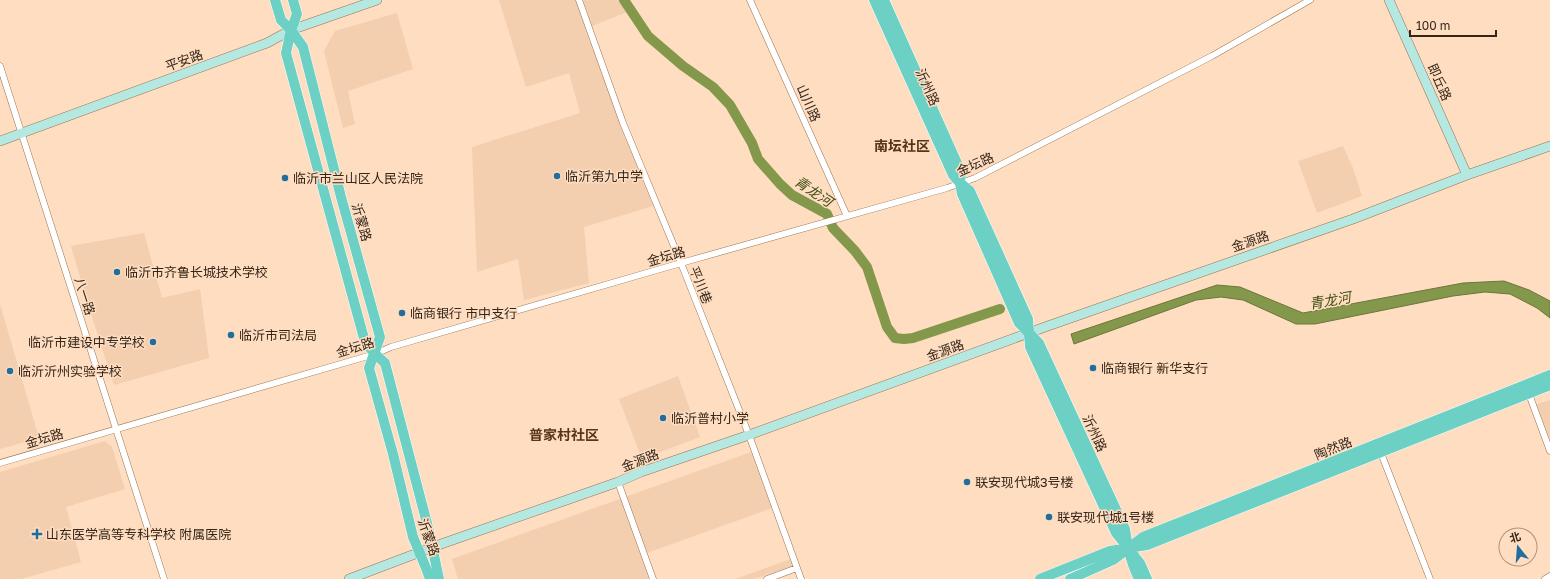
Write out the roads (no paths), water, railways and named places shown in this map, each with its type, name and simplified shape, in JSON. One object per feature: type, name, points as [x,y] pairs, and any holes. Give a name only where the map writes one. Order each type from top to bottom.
[{"type":"main road","name":"沂蒙路","points":[[275,0],[281,20],[291,30],[303,47],[341,197],[380,337],[369,368],[393,454],[413,537],[419,553],[431,566]]},
{"type":"main road","name":"沂蒙路","points":[[293,0],[297,14],[291,30],[286,52],[365,342],[385,363],[429,532],[432,548],[431,566]]},
{"type":"main road","name":"沂州路","points":[[874,0],[952,175],[960,183]]},
{"type":"main road","name":"沂州路","points":[[884,0],[961,172],[960,183],[962,194],[1019,323],[1039,343],[1125,529],[1127,549],[1132,565],[1139,579]]},
{"type":"main road","name":"陶然路","points":[[1070,579],[1113,560],[1143,537],[1550,375]]},
{"type":"main road","name":"陶然路","points":[[1040,579],[1110,551],[1147,545],[1400,446],[1550,385]]},
{"type":"main road","points":[[1400,446],[1391,443],[1415,429]]},
{"type":"main road","points":[[1336,471],[1367,454],[1358,452]]},
{"type":"main road","points":[[1127,549],[1140,563],[1147,579]]},
{"type":"main road","points":[[430,579],[431,566]]},
{"type":"main road","points":[[431,566],[439,579]]},
{"type":"street","name":"平安路","points":[[0,141],[267,43],[291,30],[377,0]]},
{"type":"street","name":"平川巷","points":[[579,0],[623,123],[681,263],[749,435],[801,579]]},
{"type":"street","name":"山川路","points":[[750,0],[847,216]]},
{"type":"street","name":"金坛路","points":[[0,463],[375,354],[391,346],[946,188],[975,178],[1212,56],[1310,0]]},
{"type":"street","name":"即丘路","points":[[1389,0],[1467,176]]},
{"type":"street","name":"八一路","points":[[0,66],[164,579]]},
{"type":"street","name":"金源路","points":[[349,579],[618,482],[641,472],[749,435],[1029,333],[1353,219],[1550,146]]},
{"type":"street","points":[[1529,394],[1550,451]]},
{"type":"street","points":[[1381,453],[1430,579]]},
{"type":"street","points":[[618,482],[653,579]]},
{"type":"street","points":[[424,579],[431,566],[446,579]]},
{"type":"street","points":[[767,579],[797,568]]},
{"type":"street","points":[[1546,579],[1550,576]]},
{"type":"waterway","name":"青龙河","points":[[624,0],[648,36],[683,66],[713,87],[730,105],[752,143],[758,159],[780,184],[792,195],[827,214],[833,228],[855,251],[867,267],[887,327],[895,338],[913,338],[1000,309]]},
{"type":"place","name":"临沂第九中学","points":[[557,176]]},
{"type":"place","name":"临沂市兰山区人民法院","points":[[285,178]]},
{"type":"place","name":"临沂市齐鲁长城技术学校","points":[[117,272]]},
{"type":"place","name":"临商银行 市中支行","points":[[402,313]]},
{"type":"place","name":"临沂市司法局","points":[[231,335]]},
{"type":"place","name":"临沂市建设中专学校","points":[[153,342]]},
{"type":"place","name":"临商银行 新华支行","points":[[1093,368]]},
{"type":"place","name":"临沂沂州实验学校","points":[[10,371]]},
{"type":"place","name":"临沂普村小学","points":[[663,418]]},
{"type":"place","name":"联安现代城3号楼","points":[[967,482]]},
{"type":"place","name":"联安现代城1号楼","points":[[1049,517]]},
{"type":"place","name":"山东医学高等专科学校 附属医院","points":[[37,534]]},
{"type":"district","name":"南坛社区","points":[[902,145]]},
{"type":"district","name":"普家村社区","points":[[564,434]]}]
